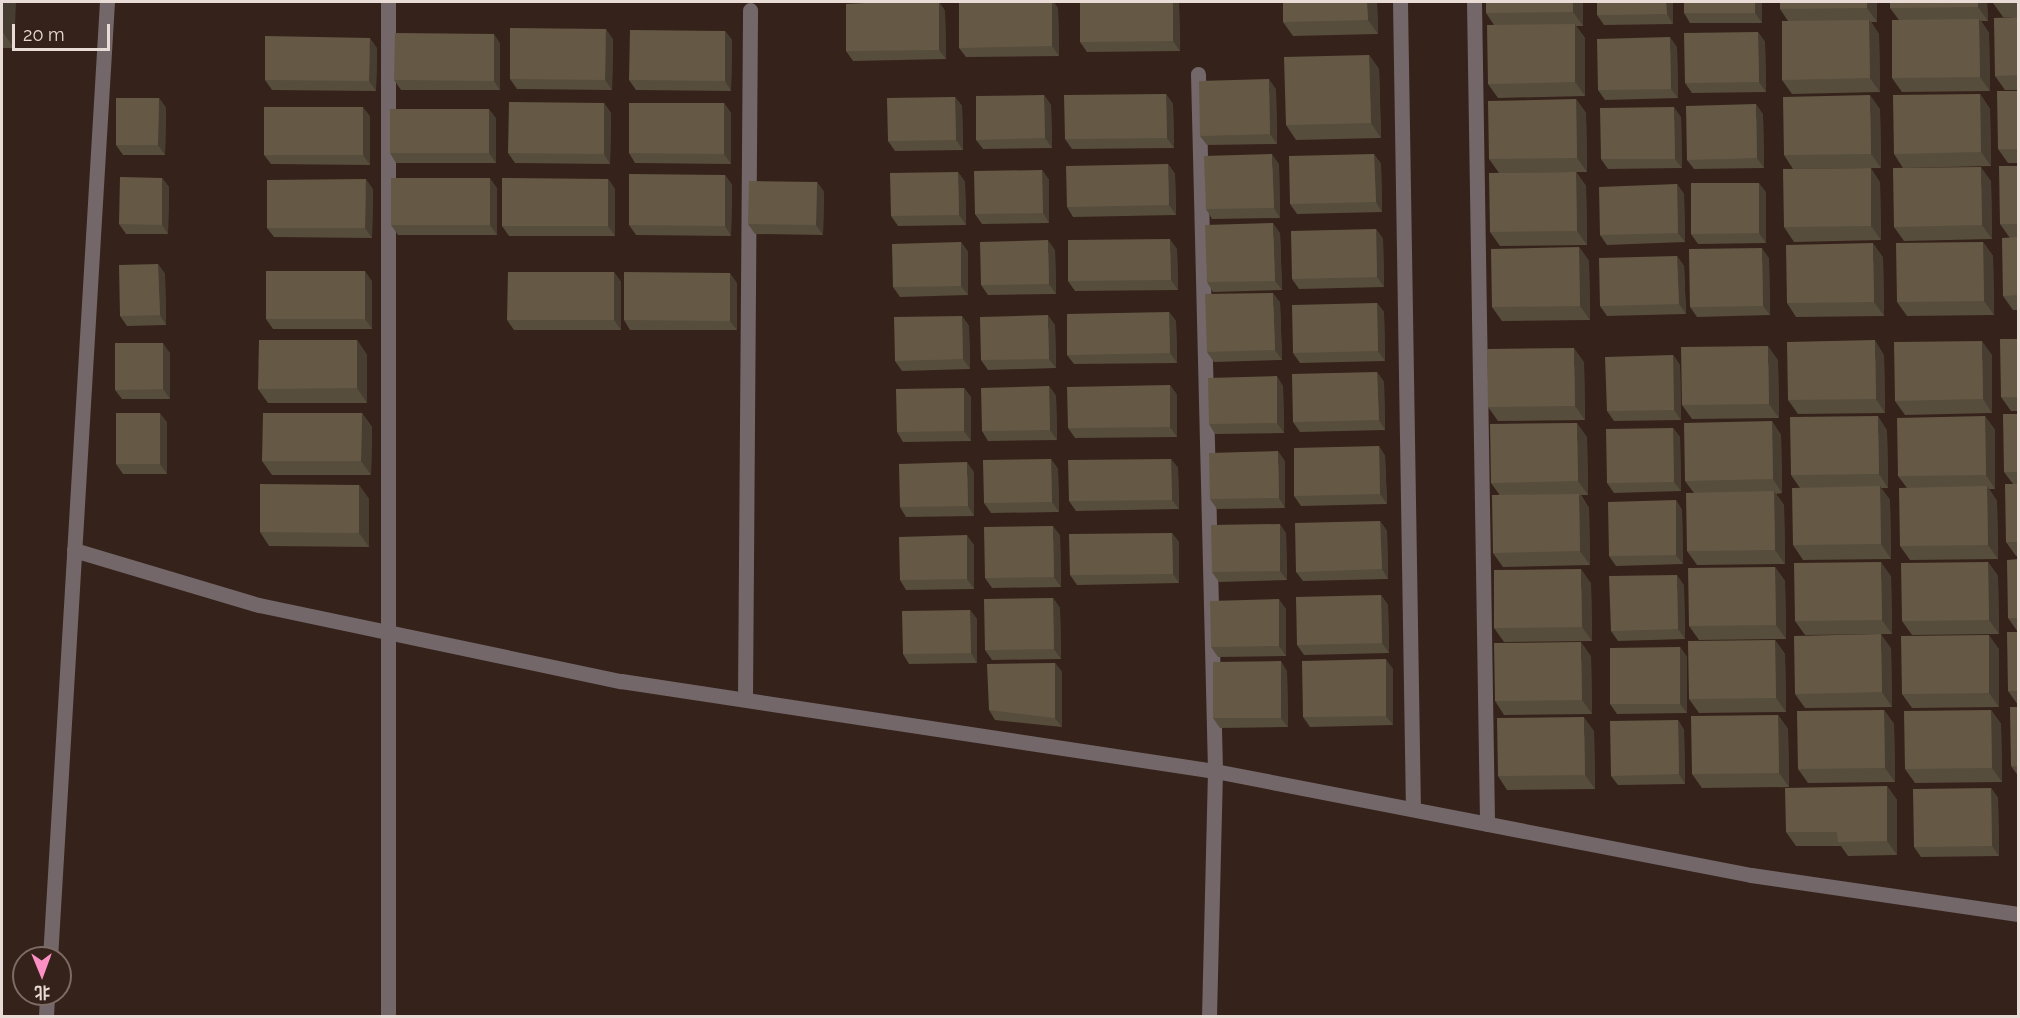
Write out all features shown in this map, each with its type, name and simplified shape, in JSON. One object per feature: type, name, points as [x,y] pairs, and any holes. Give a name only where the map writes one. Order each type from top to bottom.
[{"type":"street","points":[[51,946],[107,2]]},
{"type":"street","points":[[388,2],[385,631],[388,1017]]},
{"type":"street","points":[[1400,2],[1413,809]]},
{"type":"street","points":[[1474,2],[1487,824]]},
{"type":"street","points":[[745,698],[750,10]]},
{"type":"street","points":[[1198,74],[1215,771],[1209,1017]]},
{"type":"street","points":[[74,550],[259,605],[621,681],[1215,771],[1751,875],[2019,914]]},
{"type":"building","points":[[939,2],[939,50],[846,51],[846,4]]},
{"type":"building","points":[[959,2],[1052,2],[1052,46],[959,48]]},
{"type":"building","points":[[1080,2],[1173,2],[1173,41],[1080,42]]},
{"type":"building","points":[[1283,2],[1367,2],[1368,20],[1283,22]]},
{"type":"building","points":[[1486,2],[1573,2],[1573,12],[1486,13]]},
{"type":"building","points":[[1597,2],[1666,2],[1667,14],[1597,15]]},
{"type":"building","points":[[1684,2],[1755,2],[1755,13],[1684,13]]},
{"type":"building","points":[[1780,2],[1867,2],[1867,8],[1780,9]]},
{"type":"building","points":[[1890,2],[1978,2],[1978,7],[1890,8]]},
{"type":"building","points":[[2019,2],[2019,3],[1993,3]]},
{"type":"building","points":[[2019,17],[2019,75],[1995,76],[1994,18]]},
{"type":"building","points":[[1979,19],[1980,77],[1892,78],[1892,20]]},
{"type":"building","points":[[1869,20],[1870,78],[1782,80],[1782,21]]},
{"type":"building","points":[[1575,24],[1575,82],[1488,84],[1487,25]]},
{"type":"building","points":[[510,28],[606,29],[605,80],[510,79]]},
{"type":"building","points":[[630,30],[725,31],[725,81],[629,80]]},
{"type":"building","points":[[1758,32],[1759,82],[1685,83],[1684,33]]},
{"type":"building","points":[[395,33],[494,34],[494,81],[394,80]]},
{"type":"building","points":[[265,36],[370,38],[369,81],[265,80]]},
{"type":"building","points":[[1670,37],[1671,89],[1598,90],[1597,39]]},
{"type":"building","points":[[1369,55],[1371,123],[1286,125],[1284,57]]},
{"type":"building","points":[[1269,79],[1270,134],[1200,136],[1199,81]]},
{"type":"building","points":[[1997,91],[2019,91],[2019,149],[1998,149]]},
{"type":"building","points":[[1166,94],[1167,138],[1065,139],[1064,95]]},
{"type":"building","points":[[1980,94],[1981,152],[1894,154],[1893,95]]},
{"type":"building","points":[[1044,95],[1045,138],[976,140],[976,96]]},
{"type":"building","points":[[1870,95],[1871,154],[1784,155],[1783,97]]},
{"type":"building","points":[[955,97],[956,140],[888,141],[887,98]]},
{"type":"building","points":[[116,98],[159,98],[158,145],[116,145]]},
{"type":"building","points":[[1576,99],[1577,158],[1489,159],[1488,101]]},
{"type":"building","points":[[509,102],[604,103],[604,154],[508,153]]},
{"type":"building","points":[[629,103],[724,103],[724,154],[629,153]]},
{"type":"building","points":[[1756,104],[1757,158],[1687,160],[1686,106]]},
{"type":"building","points":[[264,107],[363,107],[363,155],[264,155]]},
{"type":"building","points":[[1674,107],[1675,159],[1601,159],[1600,108]]},
{"type":"building","points":[[390,109],[489,109],[489,153],[390,153]]},
{"type":"building","points":[[1272,154],[1274,208],[1206,209],[1204,156]]},
{"type":"building","points":[[1374,154],[1376,202],[1290,204],[1289,156]]},
{"type":"building","points":[[1168,164],[1169,205],[1067,207],[1066,166]]},
{"type":"building","points":[[1999,166],[2019,166],[2019,224],[2000,224]]},
{"type":"building","points":[[1981,167],[1982,225],[1894,227],[1893,168]]},
{"type":"building","points":[[1871,168],[1871,226],[1784,227],[1783,169]]},
{"type":"building","points":[[1042,170],[1043,213],[975,214],[974,171]]},
{"type":"building","points":[[958,172],[959,215],[891,216],[890,173]]},
{"type":"building","points":[[1576,172],[1577,231],[1490,232],[1489,173]]},
{"type":"building","points":[[629,174],[725,175],[725,226],[629,225]]},
{"type":"building","points":[[120,177],[162,178],[162,225],[119,224]]},
{"type":"building","points":[[391,178],[490,178],[490,225],[391,225]]},
{"type":"building","points":[[502,178],[608,179],[608,226],[502,226]]},
{"type":"building","points":[[366,179],[365,228],[267,228],[267,180]]},
{"type":"building","points":[[749,181],[817,182],[816,225],[748,224]]},
{"type":"building","points":[[1691,183],[1759,183],[1759,233],[1691,234]]},
{"type":"building","points":[[1677,184],[1678,233],[1600,235],[1599,187]]},
{"type":"building","points":[[1273,223],[1275,281],[1207,282],[1205,225]]},
{"type":"building","points":[[1376,229],[1377,277],[1292,279],[1291,231]]},
{"type":"building","points":[[2019,237],[2019,295],[2003,296],[2002,238]]},
{"type":"building","points":[[1170,239],[1171,280],[1068,281],[1068,240]]},
{"type":"building","points":[[1048,240],[1049,284],[981,285],[980,242]]},
{"type":"building","points":[[961,242],[961,286],[893,287],[892,244]]},
{"type":"building","points":[[1983,242],[1984,301],[1897,302],[1896,243]]},
{"type":"building","points":[[1873,243],[1874,302],[1787,303],[1786,245]]},
{"type":"building","points":[[1579,247],[1580,306],[1492,307],[1491,249]]},
{"type":"building","points":[[1762,248],[1763,306],[1690,307],[1689,249]]},
{"type":"building","points":[[1677,256],[1679,304],[1600,306],[1599,258]]},
{"type":"building","points":[[158,264],[160,315],[120,316],[119,265]]},
{"type":"building","points":[[266,271],[365,271],[365,319],[266,319]]},
{"type":"building","points":[[508,272],[614,272],[614,320],[507,320]]},
{"type":"building","points":[[624,272],[730,273],[730,321],[624,320]]},
{"type":"building","points":[[1273,293],[1275,350],[1207,352],[1205,294]]},
{"type":"building","points":[[1377,303],[1378,351],[1293,353],[1292,305]]},
{"type":"building","points":[[1169,312],[1170,353],[1067,355],[1067,314]]},
{"type":"building","points":[[1048,315],[1049,359],[981,360],[980,317]]},
{"type":"building","points":[[962,316],[963,359],[895,361],[894,317]]},
{"type":"building","points":[[2000,339],[2019,339],[2019,397],[2001,397]]},
{"type":"building","points":[[259,340],[357,340],[357,388],[258,389]]},
{"type":"building","points":[[1875,340],[1876,399],[1788,400],[1787,342]]},
{"type":"building","points":[[1982,341],[1983,399],[1895,401],[1894,342]]},
{"type":"building","points":[[115,343],[163,343],[163,389],[115,390]]},
{"type":"building","points":[[1768,346],[1769,404],[1682,405],[1681,347]]},
{"type":"building","points":[[1574,348],[1575,406],[1488,407],[1487,349]]},
{"type":"building","points":[[1673,355],[1674,410],[1607,411],[1605,357]]},
{"type":"building","points":[[1377,372],[1379,420],[1293,422],[1292,374]]},
{"type":"building","points":[[1277,376],[1277,423],[1209,424],[1208,378]]},
{"type":"building","points":[[1170,385],[1170,427],[1068,428],[1067,387]]},
{"type":"building","points":[[1049,386],[1050,430],[982,431],[981,388]]},
{"type":"building","points":[[964,388],[964,431],[897,432],[896,389]]},
{"type":"building","points":[[116,413],[160,413],[160,464],[116,464]]},
{"type":"building","points":[[263,413],[362,413],[361,461],[262,461]]},
{"type":"building","points":[[2003,414],[2019,414],[2019,472],[2004,472]]},
{"type":"building","points":[[1878,416],[1879,474],[1791,475],[1790,417]]},
{"type":"building","points":[[1985,416],[1986,475],[1898,476],[1897,418]]},
{"type":"building","points":[[1772,421],[1773,479],[1685,481],[1684,423]]},
{"type":"building","points":[[1577,423],[1578,481],[1491,483],[1490,424]]},
{"type":"building","points":[[1673,428],[1674,482],[1607,483],[1606,429]]},
{"type":"building","points":[[1379,446],[1380,494],[1294,496],[1294,448]]},
{"type":"building","points":[[1278,451],[1279,498],[1210,499],[1209,453]]},
{"type":"building","points":[[1051,459],[1052,502],[984,503],[983,460]]},
{"type":"building","points":[[1171,459],[1172,500],[1069,501],[1068,460]]},
{"type":"building","points":[[967,462],[968,506],[900,507],[899,464]]},
{"type":"building","points":[[260,484],[359,485],[359,533],[260,532]]},
{"type":"building","points":[[2005,484],[2019,484],[2019,542],[2006,542]]},
{"type":"building","points":[[1880,486],[1881,544],[1793,545],[1792,488]]},
{"type":"building","points":[[1987,486],[1988,545],[1900,546],[1899,488]]},
{"type":"building","points":[[1774,491],[1775,550],[1687,551],[1686,493]]},
{"type":"building","points":[[1579,494],[1580,551],[1493,553],[1492,495]]},
{"type":"building","points":[[1676,500],[1676,555],[1609,556],[1608,502]]},
{"type":"building","points":[[1380,521],[1382,569],[1296,572],[1295,523]]},
{"type":"building","points":[[1280,524],[1280,571],[1212,572],[1211,525]]},
{"type":"building","points":[[1053,526],[1054,577],[985,578],[984,527]]},
{"type":"building","points":[[1172,533],[1173,574],[1070,575],[1069,534]]},
{"type":"building","points":[[967,535],[967,579],[900,580],[899,537]]},
{"type":"building","points":[[2019,559],[2019,618],[2008,618],[2007,560]]},
{"type":"building","points":[[1881,562],[1882,620],[1795,621],[1794,563]]},
{"type":"building","points":[[1988,562],[1989,620],[1902,621],[1901,563]]},
{"type":"building","points":[[1775,567],[1776,625],[1689,626],[1688,568]]},
{"type":"building","points":[[1581,569],[1582,627],[1494,628],[1494,570]]},
{"type":"building","points":[[1677,575],[1678,629],[1611,631],[1609,576]]},
{"type":"building","points":[[1381,595],[1382,643],[1297,645],[1296,597]]},
{"type":"building","points":[[1053,598],[1054,649],[985,650],[984,599]]},
{"type":"building","points":[[1279,599],[1279,646],[1211,647],[1210,601]]},
{"type":"building","points":[[970,610],[971,653],[903,654],[902,611]]},
{"type":"building","points":[[2007,632],[2019,632],[2019,691],[2008,691]]},
{"type":"building","points":[[1881,634],[1882,692],[1795,694],[1794,636]]},
{"type":"building","points":[[1989,635],[1989,693],[1902,694],[1901,636]]},
{"type":"building","points":[[1775,640],[1776,698],[1689,699],[1688,641]]},
{"type":"building","points":[[1581,642],[1582,700],[1495,701],[1494,643]]},
{"type":"building","points":[[1680,647],[1680,704],[1610,704],[1610,648]]},
{"type":"building","points":[[1386,659],[1386,716],[1303,717],[1302,661]]},
{"type":"building","points":[[1281,661],[1281,718],[1213,718],[1213,662]]},
{"type":"building","points":[[1055,663],[1055,718],[989,710],[987,664]]},
{"type":"building","points":[[2010,707],[2019,707],[2019,766],[2011,766]]},
{"type":"building","points":[[1884,710],[1885,768],[1798,769],[1797,711]]},
{"type":"building","points":[[1991,710],[1992,768],[1905,769],[1904,711]]},
{"type":"building","points":[[1778,715],[1779,773],[1692,774],[1691,716]]},
{"type":"building","points":[[1584,717],[1585,775],[1498,776],[1497,718]]},
{"type":"building","points":[[1678,720],[1679,774],[1611,776],[1610,721]]},
{"type":"building","points":[[1887,786],[1887,841],[1838,842],[1837,832],[1786,832],[1785,788]]},
{"type":"building","points":[[1991,788],[1992,846],[1914,847],[1913,789]]}]
